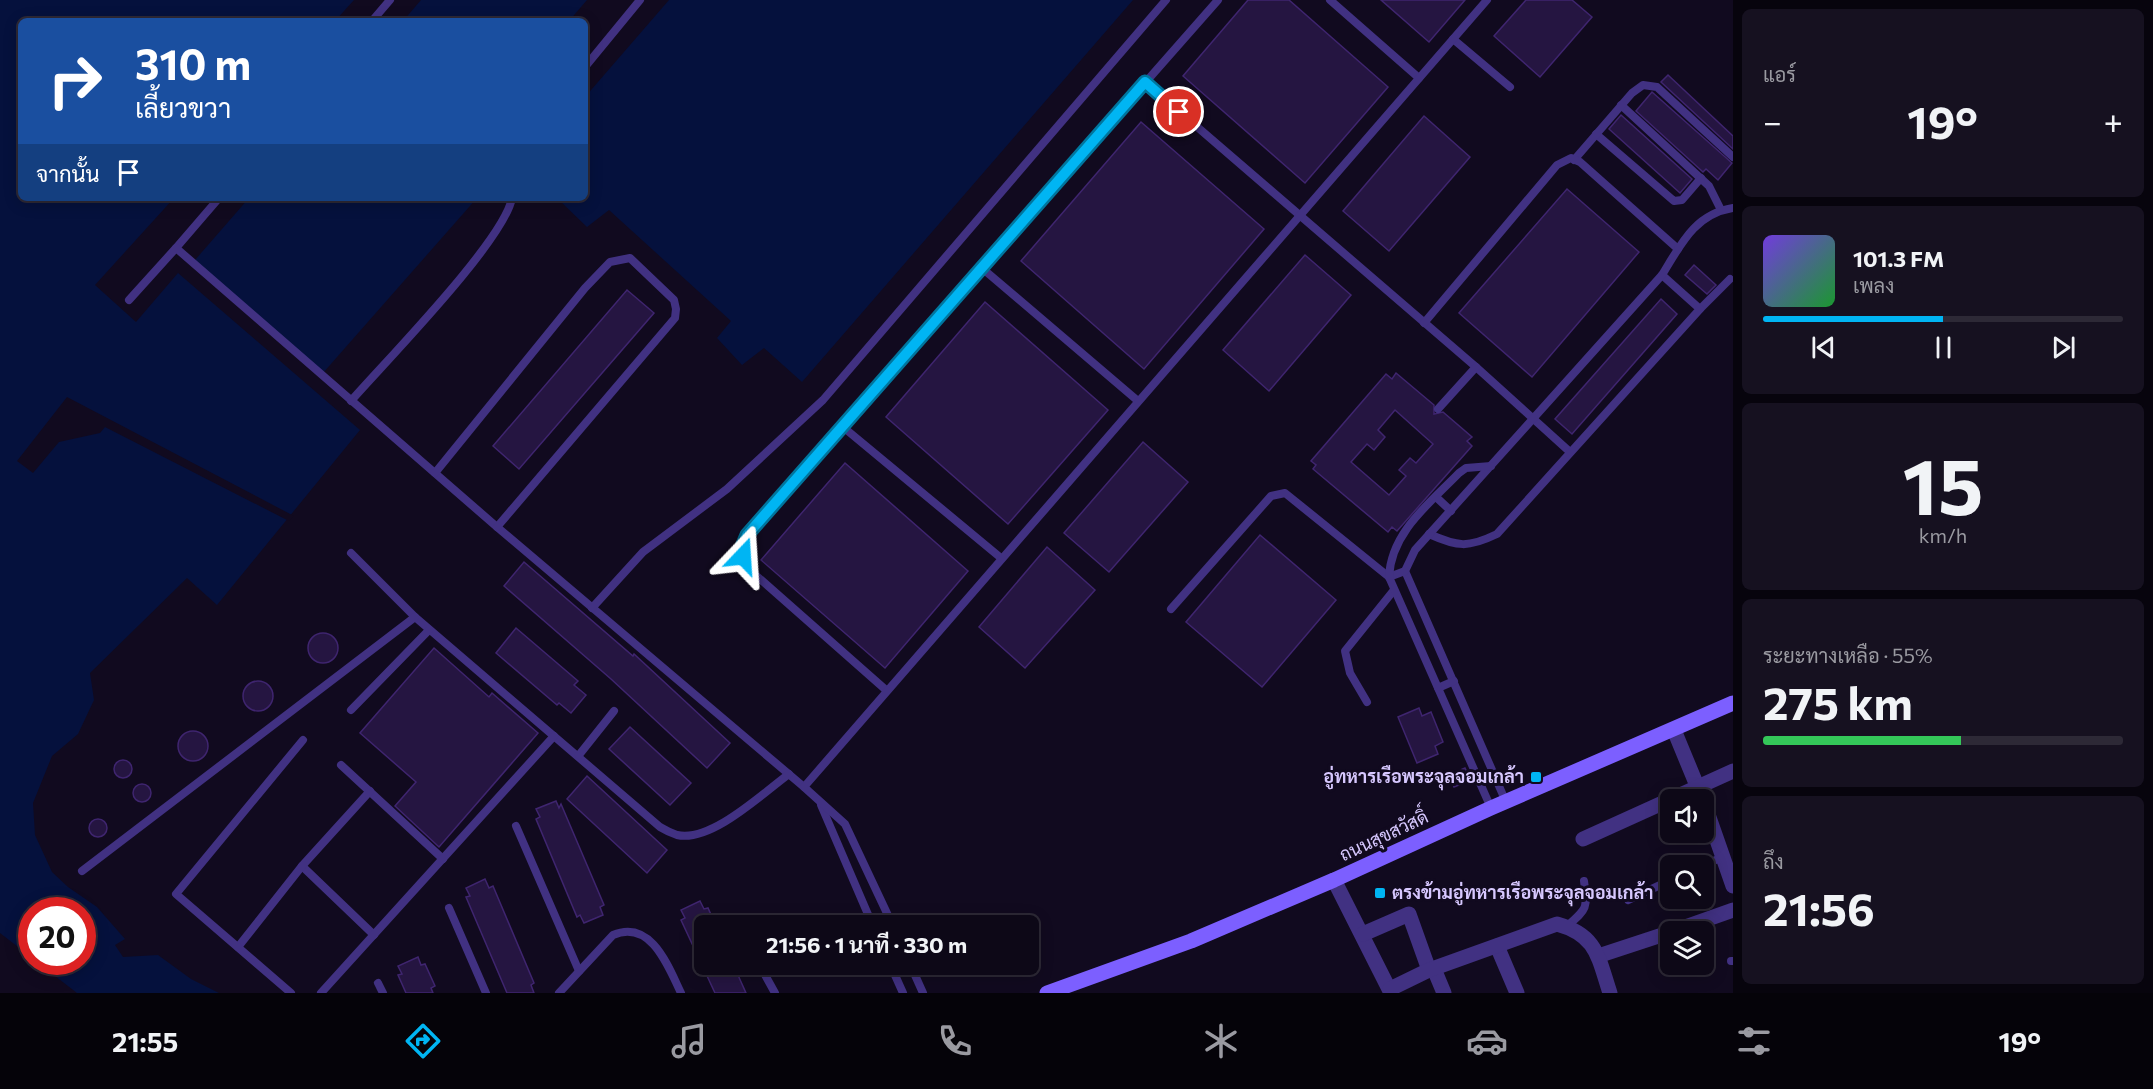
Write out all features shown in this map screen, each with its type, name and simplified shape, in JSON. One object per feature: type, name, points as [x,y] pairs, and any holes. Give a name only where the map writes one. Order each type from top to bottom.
[{"type":"main road","name":"ถนนสุขสวัสดิ์","points":[[1047,993],[1191,940],[1334,880],[1498,805],[1733,703]]},
{"type":"street","points":[[1674,730],[1699,789]]},
{"type":"street","points":[[1705,789],[1733,771]]},
{"type":"street","points":[[1583,839],[1660,808]]},
{"type":"street","points":[[1714,829],[1733,886]]},
{"type":"street","points":[[1334,880],[1391,991],[1431,969],[1557,924],[1575,929],[1588,939],[1598,956],[1610,993]]},
{"type":"street","points":[[1702,921],[1733,910]]},
{"type":"street","points":[[1360,929],[1409,914],[1431,969],[1444,993]]},
{"type":"street","points":[[1598,956],[1660,936]]},
{"type":"street","points":[[1497,946],[1517,993]]},
{"type":"lane","points":[[375,18],[390,0]]},
{"type":"lane","points":[[588,63],[640,0]]},
{"type":"lane","points":[[592,608],[643,552],[727,489],[823,400],[1166,0]]},
{"type":"lane","points":[[886,690],[750,571],[743,556],[742,547],[747,535],[1218,0]]},
{"type":"lane","points":[[1330,0],[1419,78]]},
{"type":"lane","points":[[804,787],[1487,0]]},
{"type":"lane","points":[[1453,39],[1510,87]]},
{"type":"lane","points":[[1145,82],[1476,366],[1570,452]]},
{"type":"lane","points":[[1574,160],[1621,105],[1643,85],[1658,87],[1733,157]]},
{"type":"lane","points":[[1621,105],[1709,186],[1721,210]]},
{"type":"lane","points":[[1596,134],[1674,201],[1682,200],[1701,178]]},
{"type":"lane","points":[[1424,323],[1557,165],[1571,159],[1678,249]]},
{"type":"lane","points":[[129,300],[216,201]]},
{"type":"lane","points":[[351,401],[461,275],[503,223],[510,210],[512,201]]},
{"type":"lane","points":[[1389,577],[1405,571],[1415,550],[1662,275],[1691,228],[1708,216],[1733,208]]},
{"type":"lane","points":[[176,248],[497,527],[845,824],[888,915]]},
{"type":"lane","points":[[435,473],[585,288],[610,262],[630,258],[674,300],[675,318],[497,527]]},
{"type":"lane","points":[[983,269],[1138,401]]},
{"type":"lane","points":[[1662,275],[1700,309]]},
{"type":"lane","points":[[1430,534],[1452,545],[1470,545],[1497,534],[1700,309],[1730,279]]},
{"type":"lane","points":[[1438,409],[1476,366]]},
{"type":"lane","points":[[843,427],[1001,558]]},
{"type":"lane","points":[[1389,577],[1393,552],[1408,525],[1466,468],[1491,466]]},
{"type":"lane","points":[[1171,609],[1272,496],[1278,492],[1285,492],[1389,577],[1438,688],[1498,805]]},
{"type":"lane","points":[[1436,497],[1451,511]]},
{"type":"lane","points":[[351,553],[429,630],[579,755],[660,827],[678,835],[701,833],[728,820],[789,774]]},
{"type":"lane","points":[[1405,571],[1454,681],[1498,805]]},
{"type":"lane","points":[[1368,702],[1350,673],[1345,651],[1395,590]]},
{"type":"lane","points":[[82,871],[308,702],[415,617]]},
{"type":"lane","points":[[351,710],[429,630]]},
{"type":"lane","points":[[1438,688],[1454,681]]},
{"type":"lane","points":[[579,755],[614,711]]},
{"type":"lane","points":[[321,993],[554,736]]},
{"type":"lane","points":[[291,993],[176,894],[303,740]]},
{"type":"lane","points":[[341,765],[443,859]]},
{"type":"lane","points":[[238,947],[302,866],[370,791]]},
{"type":"lane","points":[[821,804],[868,915]]},
{"type":"lane","points":[[516,826],[579,971]]},
{"type":"lane","points":[[1714,861],[1724,856]]},
{"type":"lane","points":[[302,866],[374,934]]},
{"type":"lane","points":[[1566,927],[1585,910],[1588,903],[1584,881]]},
{"type":"lane","points":[[1628,900],[1660,885]]},
{"type":"lane","points":[[449,908],[486,993]]},
{"type":"lane","points":[[559,993],[613,935],[625,930],[634,932],[655,945],[681,993]]},
{"type":"lane","points":[[765,975],[775,993]]},
{"type":"lane","points":[[895,975],[903,993]]},
{"type":"lane","points":[[915,975],[923,993]]},
{"type":"lane","points":[[378,984],[382,993]]},
{"type":"shaded area","points":[[0,0],[354,0],[338,18],[18,18],[18,201],[171,201],[95,285],[136,322],[178,273],[360,430],[217,605],[187,578],[90,673],[94,700],[78,734],[52,756],[33,803],[35,835],[52,872],[82,897],[18,897],[18,947],[0,933]]},
{"type":"shaded area","points":[[421,0],[587,0],[572,18],[406,18]]},
{"type":"shaded area","points":[[669,0],[1133,0],[802,382],[764,348],[742,365],[717,338],[731,321],[609,210],[587,227],[560,201],[588,201],[588,94]]},
{"type":"shaded area","points":[[246,201],[474,201],[323,373],[195,260]]},
{"type":"shaded area","points":[[96,906],[125,939],[115,945],[123,957],[158,955],[191,979],[219,993],[77,993],[54,975],[96,975]]},
{"type":"pier","points":[[67,397],[294,516],[289,521],[105,427],[100,433],[59,442],[33,473],[17,461]]},
{"type":"building","points":[[1248,0],[1289,0],[1388,87],[1305,183],[1183,76]]},
{"type":"building","points":[[1381,0],[1465,0],[1429,42]]},
{"type":"building","points":[[1526,0],[1572,0],[1592,17],[1540,77],[1494,36]]},
{"type":"building","points":[[1668,75],[1733,136],[1733,149],[1661,82]]},
{"type":"building","points":[[1652,92],[1732,163],[1718,180],[1706,169],[1703,172],[1636,111]]},
{"type":"building","points":[[1621,115],[1692,179],[1680,193],[1609,129]]},
{"type":"building","points":[[1424,116],[1470,157],[1389,251],[1343,211]]},
{"type":"building","points":[[1141,122],[1264,229],[1144,369],[1021,261]]},
{"type":"building","points":[[1567,189],[1639,252],[1532,377],[1459,313]]},
{"type":"building","points":[[1305,255],[1351,295],[1269,391],[1223,350]]},
{"type":"building","points":[[1694,265],[1716,285],[1707,294],[1685,275]]},
{"type":"building","points":[[627,290],[654,313],[519,469],[493,446]]},
{"type":"building","points":[[1661,299],[1677,314],[1572,434],[1555,419]]},
{"type":"building","points":[[985,302],[1108,410],[1008,524],[886,417]]},
{"type":"building","points":[[1396,373],[1434,405],[1434,414],[1443,412],[1472,437],[1467,441],[1472,446],[1397,531],[1392,527],[1388,532],[1313,469],[1316,465],[1311,461],[1386,374],[1392,379]],"holes":[[[1395,410],[1433,444],[1416,463],[1410,458],[1399,470],[1406,476],[1389,495],[1351,462],[1367,444],[1374,450],[1385,437],[1378,430]]]},
{"type":"building","points":[[1143,442],[1188,482],[1109,572],[1064,533]]},
{"type":"building","points":[[845,463],[968,571],[885,668],[761,560]]},
{"type":"building","points":[[1260,535],[1336,600],[1262,687],[1186,622]]},
{"type":"building","points":[[1047,547],[1095,590],[1025,668],[979,627]]},
{"type":"building","points":[[524,562],[633,656],[634,654],[730,743],[707,768],[611,679],[504,586]]},
{"type":"building","points":[[516,628],[578,681],[574,685],[586,695],[571,713],[559,703],[557,705],[496,653]]},
{"type":"building","points":[[323,633],[334,637],[338,648],[334,659],[323,663],[312,659],[308,648],[312,637]]},
{"type":"building","points":[[434,648],[489,697],[492,693],[538,733],[439,847],[395,806],[416,782],[360,733]]},
{"type":"building","points":[[258,681],[269,685],[273,696],[269,707],[258,711],[247,707],[243,696],[247,685]]},
{"type":"building","points":[[1419,708],[1422,716],[1431,712],[1443,742],[1435,746],[1438,754],[1417,763],[1398,717]]},
{"type":"building","points":[[630,727],[691,783],[670,805],[609,749]]},
{"type":"building","points":[[193,731],[204,735],[208,746],[204,757],[193,761],[182,757],[178,746],[182,735]]},
{"type":"building","points":[[123,760],[129,763],[132,769],[129,775],[123,778],[117,775],[114,769],[117,763]]},
{"type":"building","points":[[1465,768],[1471,780],[1454,787],[1449,775]]},
{"type":"building","points":[[587,776],[667,850],[647,873],[567,799]]},
{"type":"building","points":[[142,784],[148,787],[151,793],[148,799],[142,802],[136,799],[133,793],[136,787]]},
{"type":"building","points":[[556,801],[559,808],[561,804],[604,905],[600,907],[603,915],[584,923],[580,915],[577,917],[536,819],[540,817],[536,809]]},
{"type":"building","points":[[98,819],[104,822],[107,828],[104,834],[98,837],[92,834],[89,828],[92,822]]},
{"type":"building","points":[[485,879],[489,888],[493,886],[534,983],[531,985],[534,993],[507,993],[466,897],[470,896],[466,888]]},
{"type":"building","points":[[700,901],[704,909],[708,908],[711,915],[694,915],[694,948],[681,920],[685,918],[681,910]]},
{"type":"building","points":[[418,957],[421,965],[425,964],[435,986],[431,988],[433,993],[406,993],[398,975],[402,974],[398,966]]},
{"type":"building","points":[[707,975],[738,975],[746,993],[715,993]]},
{"type":"place","name":"อู่ทหารเรือพระจุลจอมเกล้า","points":[[1536,777]]},
{"type":"place","name":"ตรงข้ามอู่ทหารเรือพระจุลจอมเกล้า","points":[[1380,893]]},
{"type":"route","points":[[743,556],[742,547],[747,535],[1145,82],[1179,112]]}]
